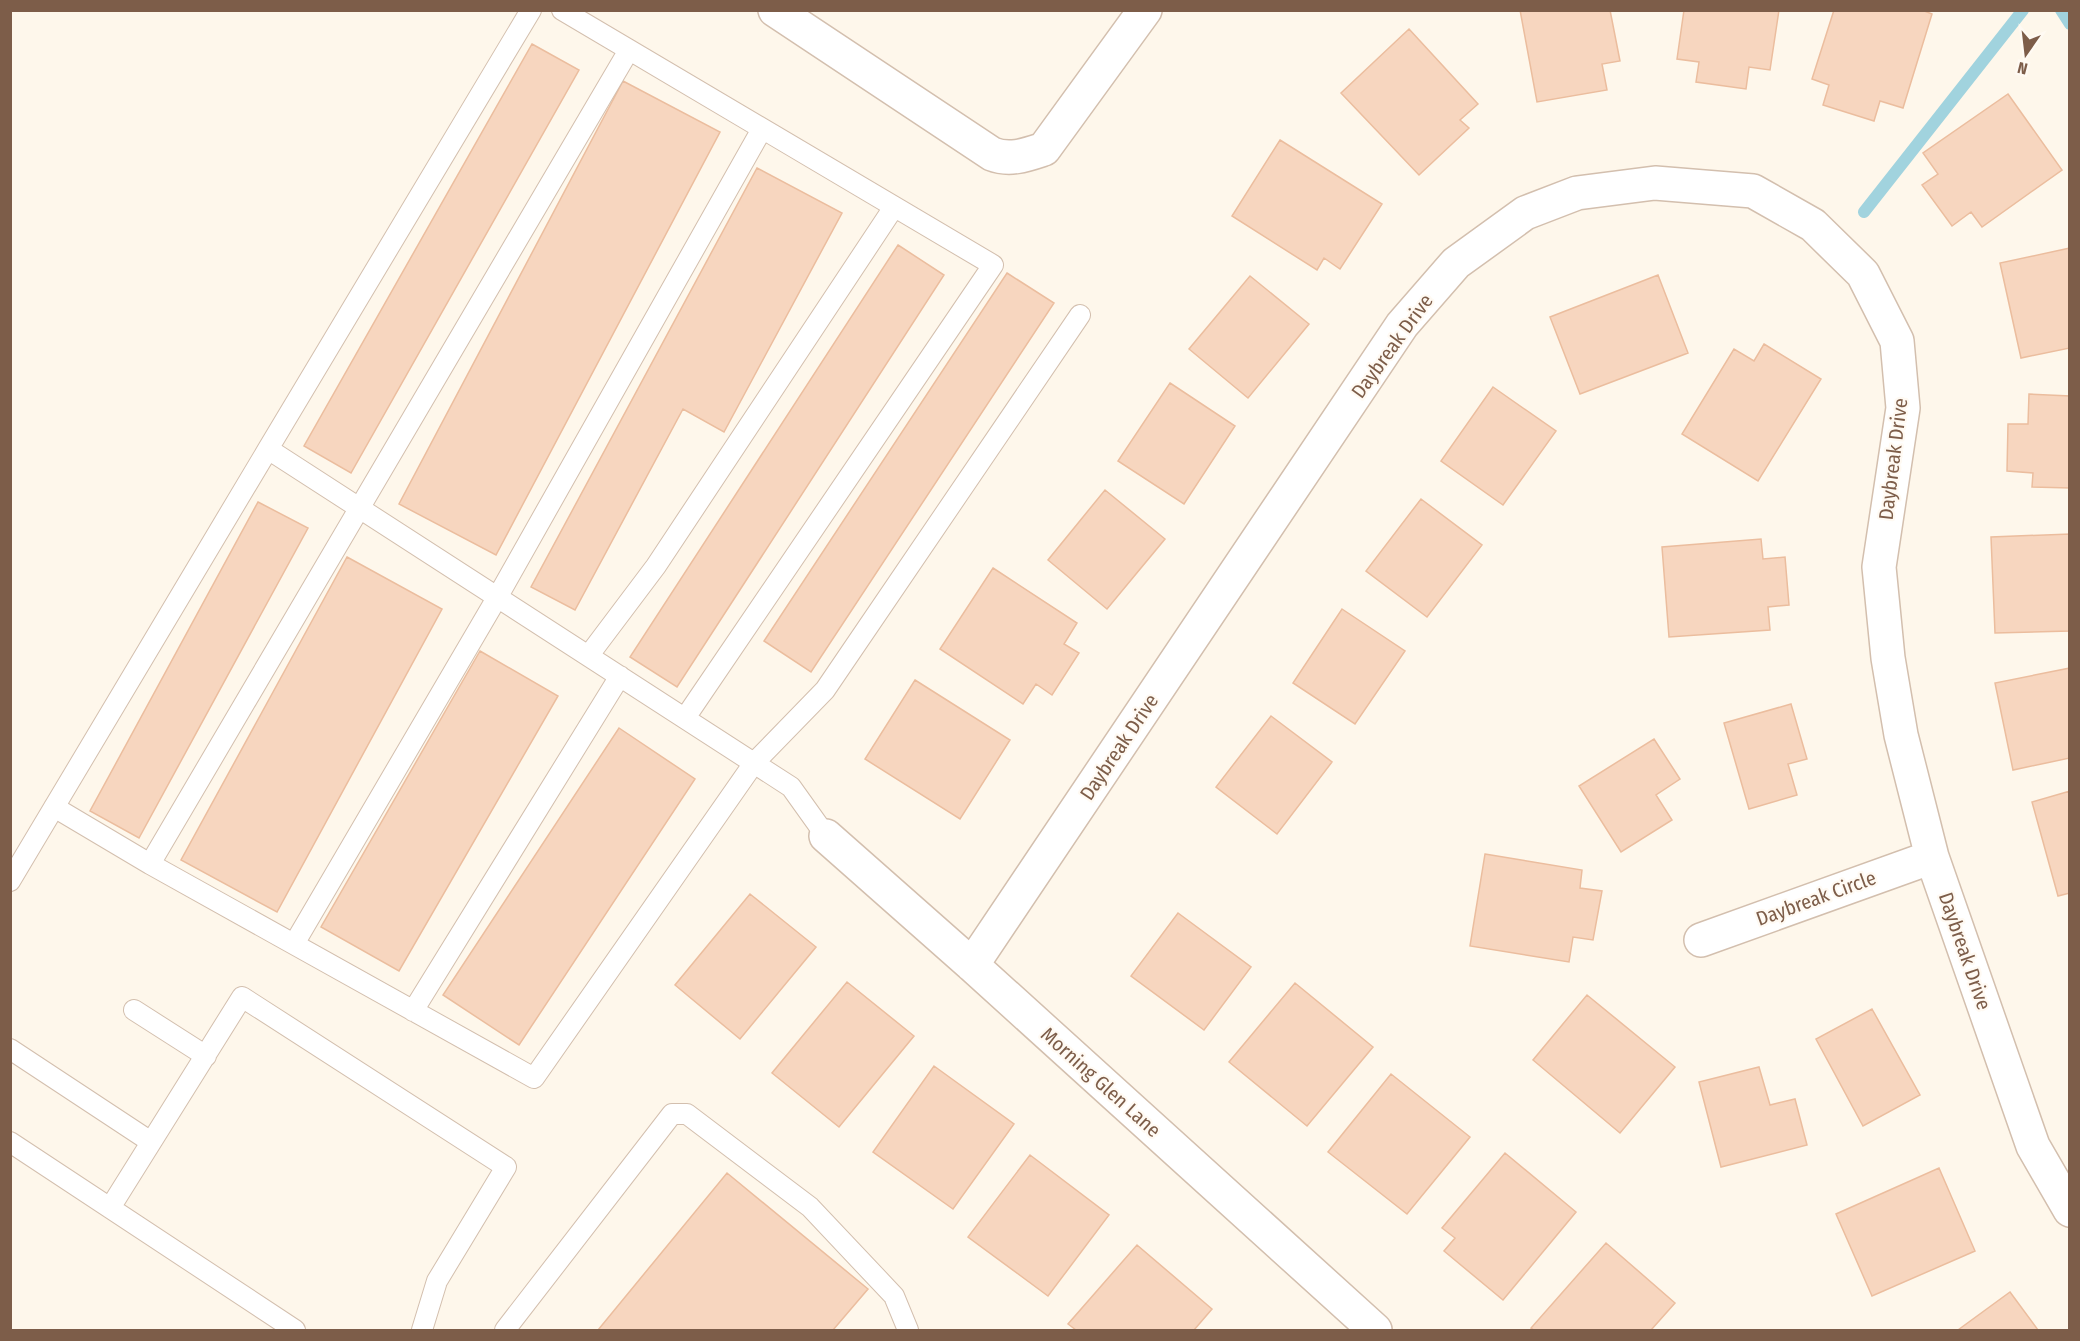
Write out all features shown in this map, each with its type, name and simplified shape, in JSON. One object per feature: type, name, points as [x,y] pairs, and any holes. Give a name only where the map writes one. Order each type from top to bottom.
[{"type":"street","points":[[775,10],[992,154],[1002,158],[1023,156],[1044,149],[1145,10]]},
{"type":"street","name":"Daybreak Drive","points":[[972,965],[1402,325],[1456,263],[1524,213],[1577,193],[1655,183],[1753,191],[1813,225],[1863,274],[1897,341],[1903,408],[1879,567],[1888,658],[1901,735],[1932,857],[2033,1146],[2070,1210]]},
{"type":"street","name":"Morning Glen Lane","points":[[826,836],[1375,1330]]},
{"type":"street","name":"Daybreak Circle","points":[[1701,940],[1932,857]]},
{"type":"lane","points":[[10,881],[531,10]]},
{"type":"lane","points":[[562,10],[993,265],[685,718]]},
{"type":"lane","points":[[150,864],[629,50]]},
{"type":"lane","points":[[294,944],[498,596],[762,129]]},
{"type":"lane","points":[[589,655],[656,566],[894,207]]},
{"type":"lane","points":[[54,807],[150,864],[534,1078],[754,763],[825,690],[1080,315]]},
{"type":"lane","points":[[268,449],[360,506],[791,787],[826,836]]},
{"type":"lane","points":[[413,1011],[620,676]]},
{"type":"lane","points":[[110,1208],[242,998],[506,1167],[437,1281],[422,1330]]},
{"type":"lane","points":[[134,1010],[206,1056]]},
{"type":"lane","points":[[10,1049],[151,1142]]},
{"type":"lane","points":[[505,1330],[672,1114],[687,1114],[810,1207],[894,1296],[908,1330]]},
{"type":"lane","points":[[10,1142],[295,1330]]},
{"type":"building","points":[[1520,10],[1610,10],[1620,61],[1602,64],[1607,90],[1537,102]]},
{"type":"building","points":[[1684,10],[1779,10],[1770,70],[1749,67],[1746,89],[1696,82],[1699,62],[1677,59]]},
{"type":"building","points":[[1834,10],[1922,10],[1932,14],[1903,108],[1880,101],[1874,121],[1823,105],[1829,85],[1812,79]]},
{"type":"building","points":[[1409,29],[1478,104],[1460,120],[1469,128],[1419,175],[1341,93]]},
{"type":"building","points":[[532,44],[579,70],[351,473],[304,446]]},
{"type":"building","points":[[623,81],[720,132],[496,555],[399,504]]},
{"type":"building","points":[[2008,94],[2062,170],[1982,227],[1971,212],[1952,226],[1922,185],[1938,174],[1923,153]]},
{"type":"building","points":[[1280,140],[1382,204],[1340,269],[1324,258],[1317,270],[1232,216]]},
{"type":"building","points":[[757,168],[842,213],[724,432],[683,409],[575,610],[531,587]]},
{"type":"building","points":[[898,245],[944,275],[677,687],[630,657]]},
{"type":"building","points":[[2070,248],[2070,348],[2021,358],[2000,263]]},
{"type":"building","points":[[1007,273],[1054,303],[811,672],[764,641]]},
{"type":"building","points":[[1658,275],[1688,353],[1580,394],[1550,317]]},
{"type":"building","points":[[1250,276],[1309,324],[1248,398],[1189,349]]},
{"type":"building","points":[[1764,344],[1821,379],[1758,481],[1682,434],[1734,349],[1754,361]]},
{"type":"building","points":[[1170,383],[1235,426],[1184,504],[1118,461]]},
{"type":"building","points":[[1493,387],[1556,431],[1503,505],[1441,461]]},
{"type":"building","points":[[2029,394],[2070,396],[2070,488],[2032,487],[2033,473],[2007,471],[2008,424],[2028,424]]},
{"type":"building","points":[[1105,490],[1165,539],[1107,609],[1048,560]]},
{"type":"building","points":[[1421,499],[1482,545],[1427,617],[1366,571]]},
{"type":"building","points":[[258,502],[308,528],[139,838],[90,811]]},
{"type":"building","points":[[2070,534],[2070,631],[1995,633],[1991,537]]},
{"type":"building","points":[[1761,539],[1763,559],[1785,557],[1789,605],[1768,607],[1770,630],[1669,637],[1662,547]]},
{"type":"building","points":[[347,557],[442,609],[277,912],[181,860]]},
{"type":"building","points":[[993,568],[1077,623],[1064,644],[1079,653],[1052,695],[1036,684],[1023,704],[940,649]]},
{"type":"building","points":[[1342,609],[1405,651],[1355,724],[1293,683]]},
{"type":"building","points":[[480,651],[558,696],[399,971],[321,927]]},
{"type":"building","points":[[2070,668],[2070,758],[2013,770],[1995,683]]},
{"type":"building","points":[[915,680],[1010,740],[960,819],[865,759]]},
{"type":"building","points":[[1791,704],[1807,759],[1788,764],[1797,795],[1749,809],[1724,723]]},
{"type":"building","points":[[1271,716],[1332,762],[1277,834],[1216,787]]},
{"type":"building","points":[[619,728],[695,779],[519,1045],[443,995]]},
{"type":"building","points":[[1654,739],[1680,779],[1656,795],[1672,820],[1621,852],[1579,786]]},
{"type":"building","points":[[2070,791],[2070,893],[2058,896],[2032,802]]},
{"type":"building","points":[[1485,854],[1582,870],[1580,888],[1602,891],[1593,940],[1573,937],[1569,962],[1470,946]]},
{"type":"building","points":[[750,894],[816,947],[740,1039],[675,985]]},
{"type":"building","points":[[1178,913],[1251,967],[1204,1030],[1131,976]]},
{"type":"building","points":[[847,982],[914,1036],[839,1127],[772,1073]]},
{"type":"building","points":[[1295,983],[1373,1047],[1307,1126],[1229,1062]]},
{"type":"building","points":[[1587,995],[1675,1067],[1620,1133],[1533,1060]]},
{"type":"building","points":[[1872,1009],[1920,1095],[1863,1126],[1816,1039]]},
{"type":"building","points":[[934,1066],[1014,1124],[953,1209],[873,1152]]},
{"type":"building","points":[[1759,1067],[1770,1105],[1795,1099],[1807,1145],[1721,1167],[1699,1082]]},
{"type":"building","points":[[1391,1074],[1470,1137],[1407,1214],[1328,1152]]},
{"type":"building","points":[[1505,1153],[1576,1212],[1503,1300],[1444,1251],[1455,1238],[1442,1228]]},
{"type":"building","points":[[1030,1155],[1109,1215],[1048,1296],[968,1237]]},
{"type":"building","points":[[1939,1168],[1975,1251],[1872,1296],[1836,1214]]},
{"type":"building","points":[[727,1173],[868,1289],[833,1330],[598,1330]]},
{"type":"building","points":[[1606,1243],[1675,1303],[1651,1330],[1534,1330],[1531,1328]]},
{"type":"building","points":[[1137,1245],[1212,1309],[1194,1330],[1076,1330],[1068,1324]]},
{"type":"building","points":[[2010,1292],[2038,1330],[1958,1330]]},
{"type":"waterway","points":[[1864,212],[2023,10]]},
{"type":"waterway","points":[[2061,10],[2070,24]]}]
